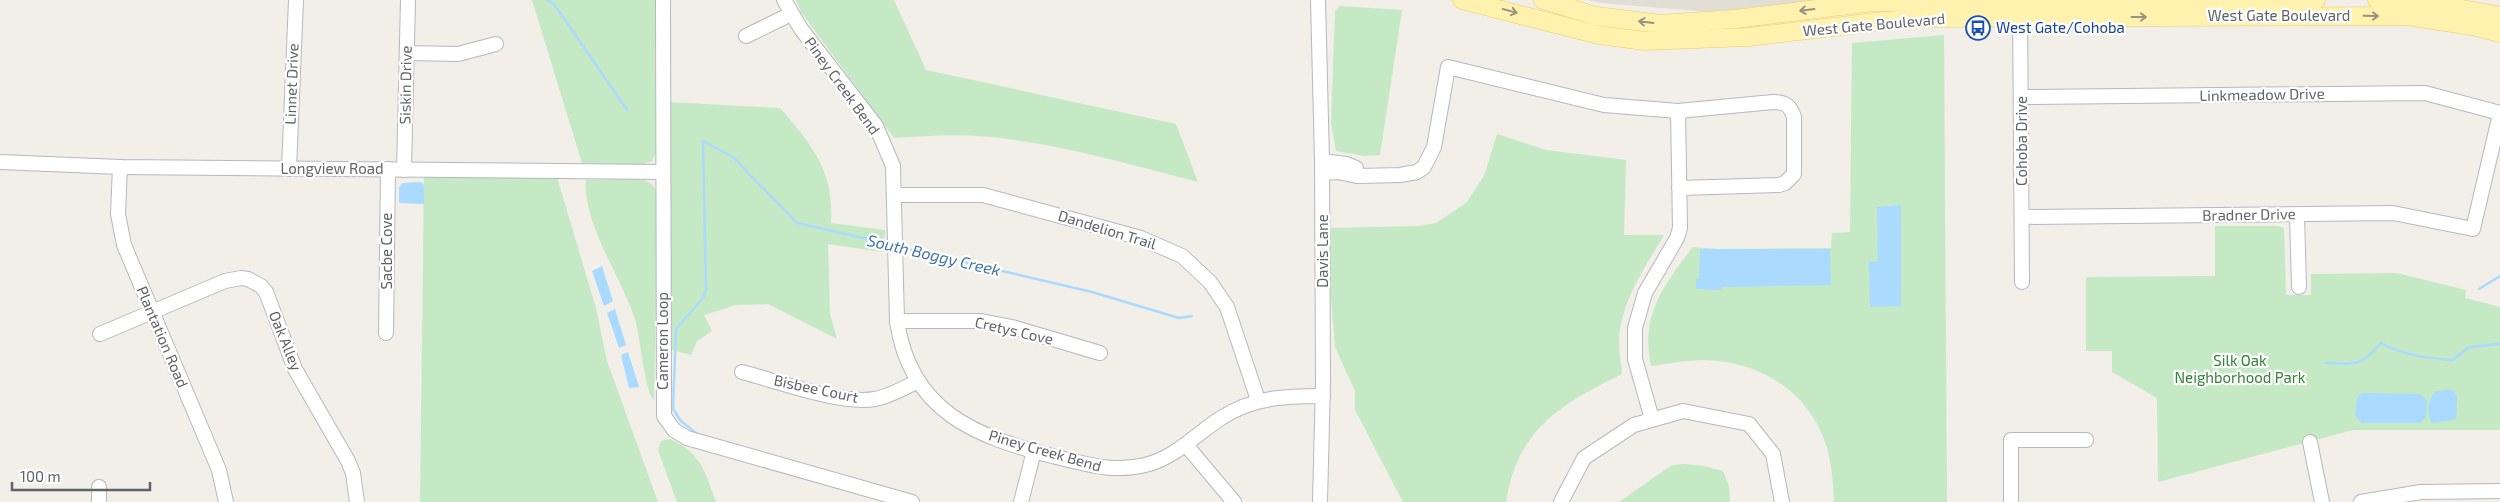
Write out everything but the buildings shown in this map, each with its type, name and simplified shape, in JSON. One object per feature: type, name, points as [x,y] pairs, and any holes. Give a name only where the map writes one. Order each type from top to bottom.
[{"type":"main road","name":"West Gate Boulevard","points":[[1462,0],[1609,37],[1645,41],[1748,37],[2020,7],[2316,0]]},
{"type":"main road","name":"West Gate Boulevard","points":[[1545,0],[1596,16],[1660,24],[1735,19],[1873,2],[2398,16],[2438,20],[2500,33]]},
{"type":"main road","points":[[1545,0],[1549,12],[1558,24]]},
{"type":"main road","points":[[2377,0],[2440,5],[2500,16]]},
{"type":"main road","points":[[1658,40],[1728,29],[1735,25],[1735,19]]},
{"type":"street","name":"Linnet Drive","points":[[289,168],[296,0]]},
{"type":"street","name":"Siskin Drive","points":[[404,170],[408,0]]},
{"type":"street","name":"Cameron Loop","points":[[663,0],[662,398],[664,416],[674,430],[687,438],[912,502]]},
{"type":"street","name":"Piney Creek Bend","points":[[784,0],[792,14],[876,126],[893,166],[897,255],[897,321],[905,355],[918,381],[944,412],[964,425],[1003,442],[1034,452],[1105,469],[1147,465],[1186,445],[1220,418],[1258,400],[1281,396],[1323,396]]},
{"type":"street","name":"Davis Lane","points":[[1318,0],[1322,167],[1323,396],[1320,502]]},
{"type":"street","name":"Cohoba Drive","points":[[2020,7],[2022,282]]},
{"type":"street","points":[[746,36],[792,14]]},
{"type":"street","points":[[407,54],[458,54],[496,44]]},
{"type":"street","points":[[1322,167],[1346,164],[1364,175],[1405,175],[1417,172],[1427,163],[1439,126],[1448,67],[1604,105],[1678,111],[1782,102],[1791,108],[1794,117],[1794,174],[1785,183],[1778,185],[1679,188]]},
{"type":"street","name":"Linkmeadow Drive","points":[[2022,97],[2425,93],[2500,114]]},
{"type":"street","points":[[1652,420],[1635,359],[1635,328],[1645,293],[1679,233],[1678,111]]},
{"type":"street","name":"Bradner Drive","points":[[2022,217],[2402,214],[2473,229],[2500,114]]},
{"type":"street","name":"Longview Road","points":[[0,162],[120,167],[663,172]]},
{"type":"street","name":"Plantation Road","points":[[120,167],[118,214],[121,233],[152,312],[219,470],[226,502]]},
{"type":"street","name":"Sacbe Cove","points":[[386,333],[388,169]]},
{"type":"street","name":"Dandelion Trail","points":[[895,195],[983,194],[1141,238],[1182,256],[1210,282],[1227,306],[1258,400]]},
{"type":"street","points":[[2297,215],[2298,287]]},
{"type":"street","name":"Oak Alley","points":[[152,312],[234,279],[248,279],[261,286],[266,292],[295,369],[348,461],[353,473],[356,502]]},
{"type":"street","points":[[100,334],[152,312]]},
{"type":"street","name":"Cretys Cove","points":[[897,321],[981,321],[1012,327],[1100,353]]},
{"type":"street","name":"Bisbee Court","points":[[742,372],[832,395],[860,400],[891,394],[918,381]]},
{"type":"street","points":[[1561,502],[1584,458],[1634,425],[1683,411],[1749,424],[1774,454],[1782,502]]},
{"type":"street","points":[[2011,502],[2011,440],[2086,440]]},
{"type":"street","points":[[2310,442],[2322,502]]},
{"type":"street","points":[[1186,445],[1234,502]]},
{"type":"street","points":[[1021,502],[1034,452]]},
{"type":"street","points":[[98,487],[99,502]]},
{"type":"street","points":[[2360,502],[2409,493],[2462,497],[2500,491]]},
{"type":"shaded area","points":[[1588,0],[1818,0],[1711,12],[1600,3]]},
{"type":"green space","points":[[532,0],[655,0],[656,152],[652,161],[641,165],[582,163]]},
{"type":"green space","points":[[796,0],[894,0],[926,70],[1176,124],[1198,182],[1089,154],[1033,143],[957,135],[894,138],[801,12]]},
{"type":"green space","points":[[1340,6],[1402,10],[1380,155],[1364,156],[1336,151],[1331,123],[1335,11]]},
{"type":"green space","points":[[1944,35],[1947,502],[1834,502],[1833,481],[1828,452],[1818,426],[1808,409],[1779,383],[1762,373],[1744,366],[1697,360],[1651,366],[1648,348],[1652,316],[1664,288],[1693,247],[1718,249],[1831,248],[1832,233],[1850,232],[1852,43]]},
{"type":"green space","points":[[669,102],[780,108],[819,160],[829,188],[831,223],[885,230],[883,252],[828,244],[830,314],[837,339],[768,304],[736,305],[704,315],[712,331],[697,341],[691,355],[668,349]]},
{"type":"green space","points":[[1497,134],[1546,150],[1626,160],[1624,235],[1664,235],[1635,286],[1624,313],[1620,327],[1619,342],[1622,374],[1561,408],[1531,437],[1520,455],[1506,502],[1403,502],[1355,410],[1355,391],[1335,347],[1328,260],[1329,228],[1420,226],[1436,223],[1466,203],[1484,176]]},
{"type":"green space","points":[[556,174],[596,308],[607,361],[658,502],[420,502],[424,175]]},
{"type":"green space","points":[[631,179],[648,182],[656,190],[657,248],[654,400],[648,386],[635,319],[596,232],[586,196],[586,180]]},
{"type":"green space","name":"Silk Oak Neighborhood Park","points":[[2215,226],[2278,226],[2284,228],[2286,295],[2311,295],[2311,274],[2397,273],[2466,290],[2465,298],[2500,307],[2500,430],[2353,430],[2158,482],[2157,398],[2112,372],[2112,351],[2086,351],[2086,277],[2215,276]]},
{"type":"green space","points":[[670,439],[689,450],[695,457],[705,472],[716,502],[677,502],[658,450],[661,441]]},
{"type":"green space","points":[[1685,464],[1723,471],[1729,486],[1730,502],[1619,502],[1672,465]]},
{"type":"water","points":[[421,182],[424,185],[424,204],[399,203],[399,188],[402,183]]},
{"type":"water","points":[[1901,205],[1901,306],[1870,307],[1869,261],[1878,262],[1877,207]]},
{"type":"water","points":[[1700,249],[1830,249],[1831,285],[1721,287],[1721,290],[1696,289],[1696,279],[1699,279]]},
{"type":"water","points":[[602,266],[613,301],[604,306],[592,271]]},
{"type":"water","points":[[615,309],[626,345],[619,348],[607,313]]},
{"type":"water","points":[[628,352],[639,387],[629,388],[621,355]]},
{"type":"water","points":[[2448,389],[2454,391],[2457,396],[2456,419],[2432,423],[2428,411],[2431,399],[2435,392]]},
{"type":"water","points":[[2362,393],[2421,394],[2427,401],[2426,418],[2419,423],[2362,423],[2355,415],[2357,398]]},
{"type":"waterway","name":"South Boggy Creek","points":[[547,0],[554,4],[627,110]]},
{"type":"waterway","points":[[696,433],[681,421],[673,409],[676,329],[703,298],[706,289],[703,141],[733,157],[797,223],[890,244]]},
{"type":"waterway","name":"South Boggy Creek","points":[[900,247],[1092,292],[1179,318],[1192,316]]},
{"type":"waterway","points":[[2479,289],[2500,276]]},
{"type":"waterway","points":[[2326,363],[2345,364],[2363,360],[2381,343],[2407,354],[2453,360],[2469,347],[2500,344]]},
{"type":"place","name":"West Gate/Cohoba","points":[[1978,28]]}]
